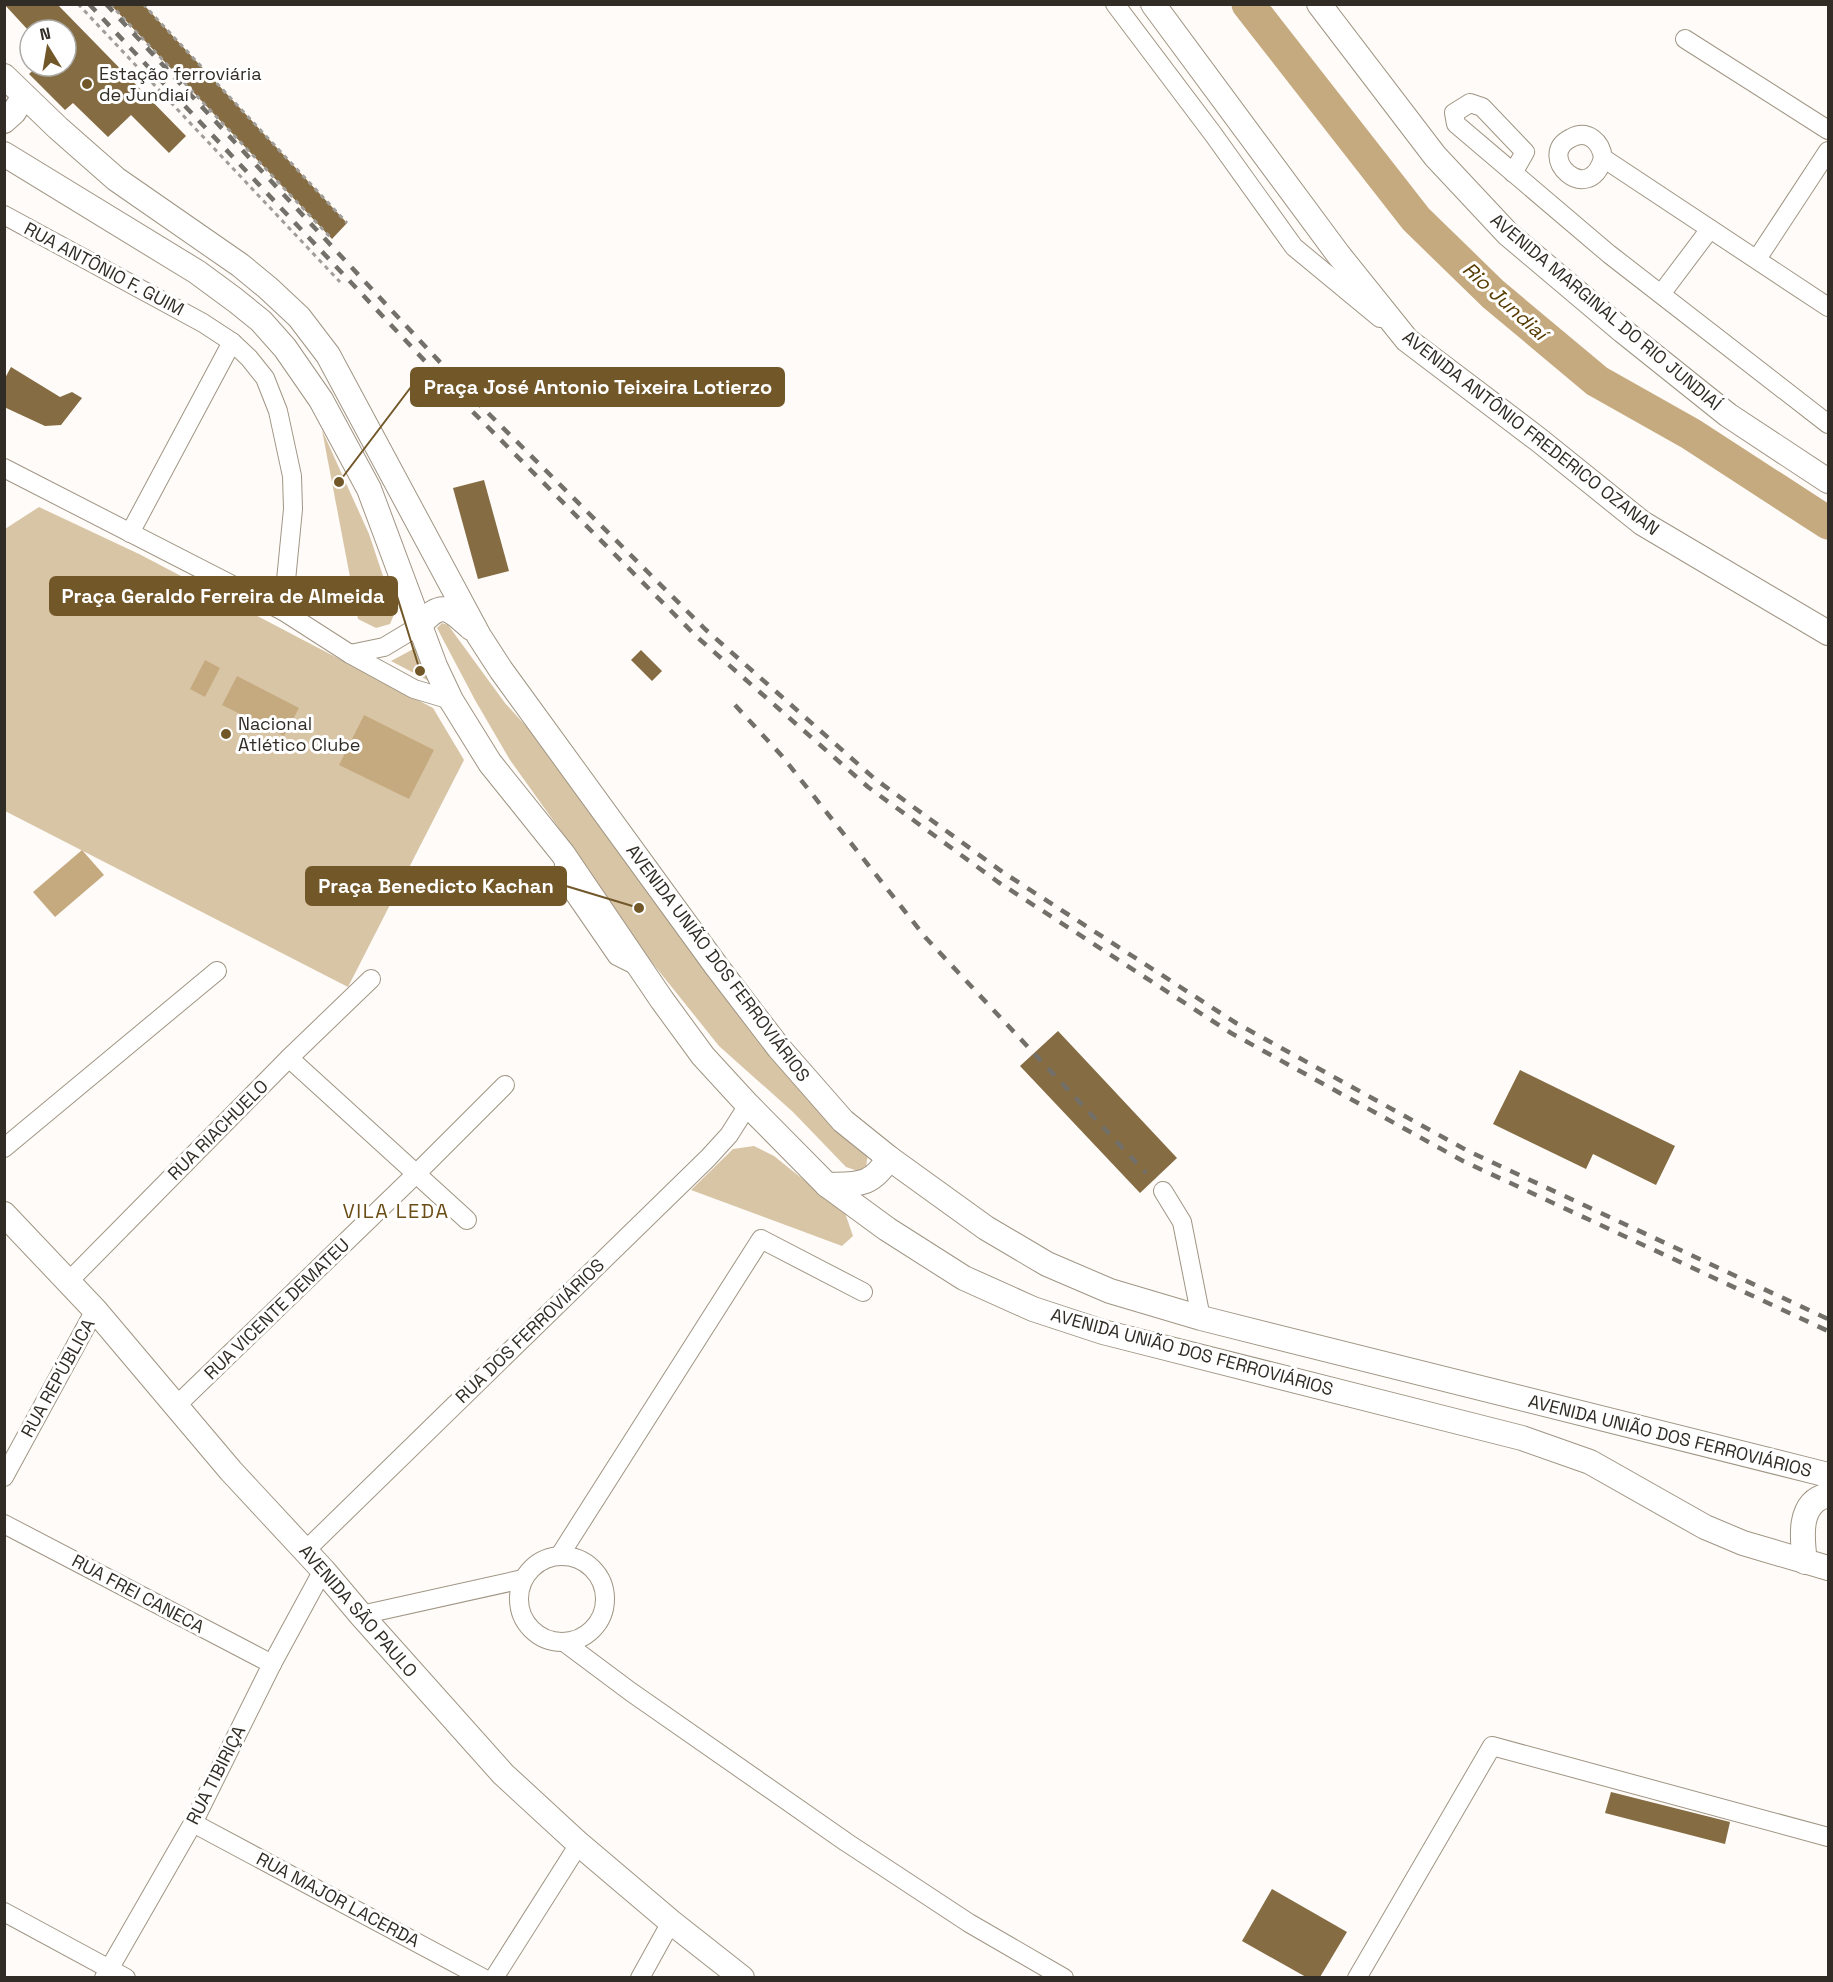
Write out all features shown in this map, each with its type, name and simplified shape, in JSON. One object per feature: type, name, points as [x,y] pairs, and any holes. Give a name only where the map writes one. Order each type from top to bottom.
[{"type":"main road","name":"AVENIDA ANTÔNIO FREDERICO OZANAN","points":[[1153,4],[1338,254],[1407,340],[1539,440],[1642,524],[1828,633]]},
{"type":"main road","name":"AVENIDA MARGINAL DO RIO JUNDIAÍ","points":[[1319,4],[1435,156],[1508,234],[1623,331],[1728,415],[1828,481]]},
{"type":"main road","name":"AVENIDA UNIÃO DOS FERROVIÁRIOS","points":[[4,76],[116,179],[240,265],[299,317],[328,355],[479,636],[536,718],[717,967],[779,1048],[843,1121],[889,1158],[986,1228],[1047,1264],[1110,1291],[1201,1318],[1828,1475]]},
{"type":"main road","points":[[4,122],[14,112],[24,96]]},
{"type":"main road","name":"AVENIDA UNIÃO DOS FERROVIÁRIOS","points":[[4,154],[151,246],[197,272],[261,321],[285,348],[321,400],[369,489],[419,627],[451,700],[490,763],[563,854],[703,1056],[826,1185],[887,1229],[964,1278],[1033,1309],[1103,1332],[1522,1438],[1590,1462],[1705,1527],[1743,1543],[1828,1568]]},
{"type":"main road","points":[[151,246],[169,217]]},
{"type":"main road","points":[[419,627],[434,612],[442,609],[451,610],[479,636]]},
{"type":"main road","points":[[826,1185],[864,1182],[875,1177],[889,1158]]},
{"type":"main road","name":"AVENIDA SÃO PAULO","points":[[4,1214],[95,1310],[231,1471],[323,1570],[503,1774],[579,1844],[671,1922],[742,1977]]},
{"type":"main road","points":[[1805,1562],[1803,1531],[1808,1508],[1822,1496],[1828,1495]]},
{"type":"street","points":[[1115,4],[1294,247],[1407,340]]},
{"type":"street","points":[[1686,39],[1828,130]]},
{"type":"street","points":[[1756,260],[1828,151]]},
{"type":"street","points":[[1603,158],[1828,307]]},
{"type":"street","points":[[1513,173],[1609,254],[1828,424]]},
{"type":"street","name":"RUA ANTÔNIO F. GUIM","points":[[4,215],[203,323],[232,342],[265,378],[278,411],[292,476],[293,509],[283,611]]},
{"type":"street","points":[[1661,294],[1710,229]]},
{"type":"street","points":[[130,533],[232,342]]},
{"type":"street","points":[[4,468],[283,611],[350,654],[414,689],[451,700]]},
{"type":"street","points":[[350,654],[384,647],[419,627]]},
{"type":"street","points":[[4,1148],[218,971]]},
{"type":"street","name":"RUA RIACHUELO","points":[[68,1282],[289,1058],[371,979]]},
{"type":"street","points":[[289,1058],[467,1220]]},
{"type":"street","name":"RUA VICENTE DEMATEU","points":[[176,1406],[416,1175],[505,1085]]},
{"type":"street","name":"RUA DOS FERROVIÁRIOS","points":[[305,1551],[708,1158],[729,1135],[748,1105]]},
{"type":"street","points":[[1163,1191],[1182,1222],[1201,1318]]},
{"type":"street","points":[[560,1555],[761,1239],[863,1292]]},
{"type":"street","name":"RUA REPÚBLICA","points":[[4,1477],[95,1310]]},
{"type":"street","name":"RUA FREI CANECA","points":[[4,1524],[272,1664]]},
{"type":"street","points":[[560,1555],[583,1560],[599,1576],[606,1597],[601,1620],[585,1636],[564,1642],[541,1638],[525,1622],[518,1601],[523,1579],[539,1562],[560,1555]]},
{"type":"street","name":"RUA TIBIRIÇA","points":[[106,1973],[193,1823],[272,1664],[323,1570]]},
{"type":"street","points":[[361,1615],[523,1579]]},
{"type":"street","points":[[564,1642],[631,1692],[846,1842],[969,1923],[1064,1977]]},
{"type":"street","points":[[1357,1977],[1492,1746],[1828,1837]]},
{"type":"street","name":"RUA MAJOR LACERDA","points":[[193,1823],[483,1977]]},
{"type":"street","points":[[494,1977],[579,1844]]},
{"type":"street","points":[[4,1912],[106,1973],[126,1977]]},
{"type":"street","points":[[640,1977],[671,1922]]},
{"type":"path","points":[[78,4],[340,282]]},
{"type":"path","points":[[110,4],[332,239]]},
{"type":"path","points":[[143,4],[347,223]]},
{"type":"shaded area","points":[[322,430],[369,534],[395,612],[390,624],[376,628],[358,619]]},
{"type":"shaded area","name":"Nacional Atlético Clube","points":[[39,507],[139,554],[433,708],[464,760],[348,987],[5,811],[5,529]]},
{"type":"shaded area","points":[[442,623],[448,625],[505,703],[535,736],[868,1154],[866,1167],[858,1171],[846,1167],[793,1112],[719,1046],[646,955],[510,760],[437,628]]},
{"type":"shaded area","points":[[419,646],[429,681],[391,661]]},
{"type":"shaded area","points":[[205,660],[220,668],[205,697],[190,689]]},
{"type":"shaded area","points":[[237,676],[299,708],[284,736],[222,705]]},
{"type":"shaded area","points":[[364,715],[434,750],[409,799],[339,765]]},
{"type":"shaded area","points":[[82,850],[104,875],[55,917],[33,892]]},
{"type":"shaded area","points":[[754,1146],[774,1156],[845,1213],[853,1236],[842,1246],[691,1190],[733,1149]]},
{"type":"building","name":"Estação ferroviária de Jundiaí","points":[[4,4],[57,4],[71,18],[18,18]]},
{"type":"building","points":[[110,4],[143,4],[347,223],[332,239]]},
{"type":"building","name":"Estação ferroviária de Jundiaí","points":[[78,25],[186,136],[169,153],[131,115],[108,137],[73,103],[65,110],[33,78],[78,78]]},
{"type":"building","points":[[11,367],[60,397],[72,392],[82,398],[61,425],[45,426],[4,407],[4,380]]},
{"type":"building","points":[[484,480],[509,571],[478,579],[453,488]]},
{"type":"building","points":[[641,650],[662,671],[652,681],[631,660]]},
{"type":"building","points":[[1058,1031],[1177,1158],[1140,1193],[1020,1066]]},
{"type":"building","points":[[1520,1070],[1675,1146],[1656,1185],[1593,1154],[1586,1169],[1493,1124]]},
{"type":"building","points":[[1611,1792],[1730,1822],[1725,1844],[1605,1813]]},
{"type":"building","points":[[1272,1889],[1347,1932],[1320,1977],[1306,1977],[1242,1941]]},
{"type":"waterway","name":"Rio Jundiaí","points":[[1248,4],[1416,219],[1493,294],[1597,381],[1691,434],[1828,523]]},
{"type":"railway","points":[[89,4],[471,410],[697,637],[868,787],[998,882],[1231,1033],[1463,1161],[1828,1331]]},
{"type":"railway","points":[[106,4],[478,403],[705,629],[875,779],[1004,873],[1236,1023],[1468,1151],[1828,1319]]},
{"type":"railway","points":[[735,705],[782,756],[926,938],[1146,1173]]},
{"type":"place","name":"Estação ferroviária de Jundiaí","points":[[87,84]]},
{"type":"place","name":"Praça José Antonio Teixeira Lotierzo","points":[[339,482]]},
{"type":"place","name":"Praça Geraldo Ferreira de Almeida","points":[[420,671]]},
{"type":"place","name":"Nacional Atlético Clube","points":[[226,734]]},
{"type":"place","name":"Praça Benedicto Kachan","points":[[639,908]]},
{"type":"district","name":"VILA LEDA","points":[[396,1211]]}]
